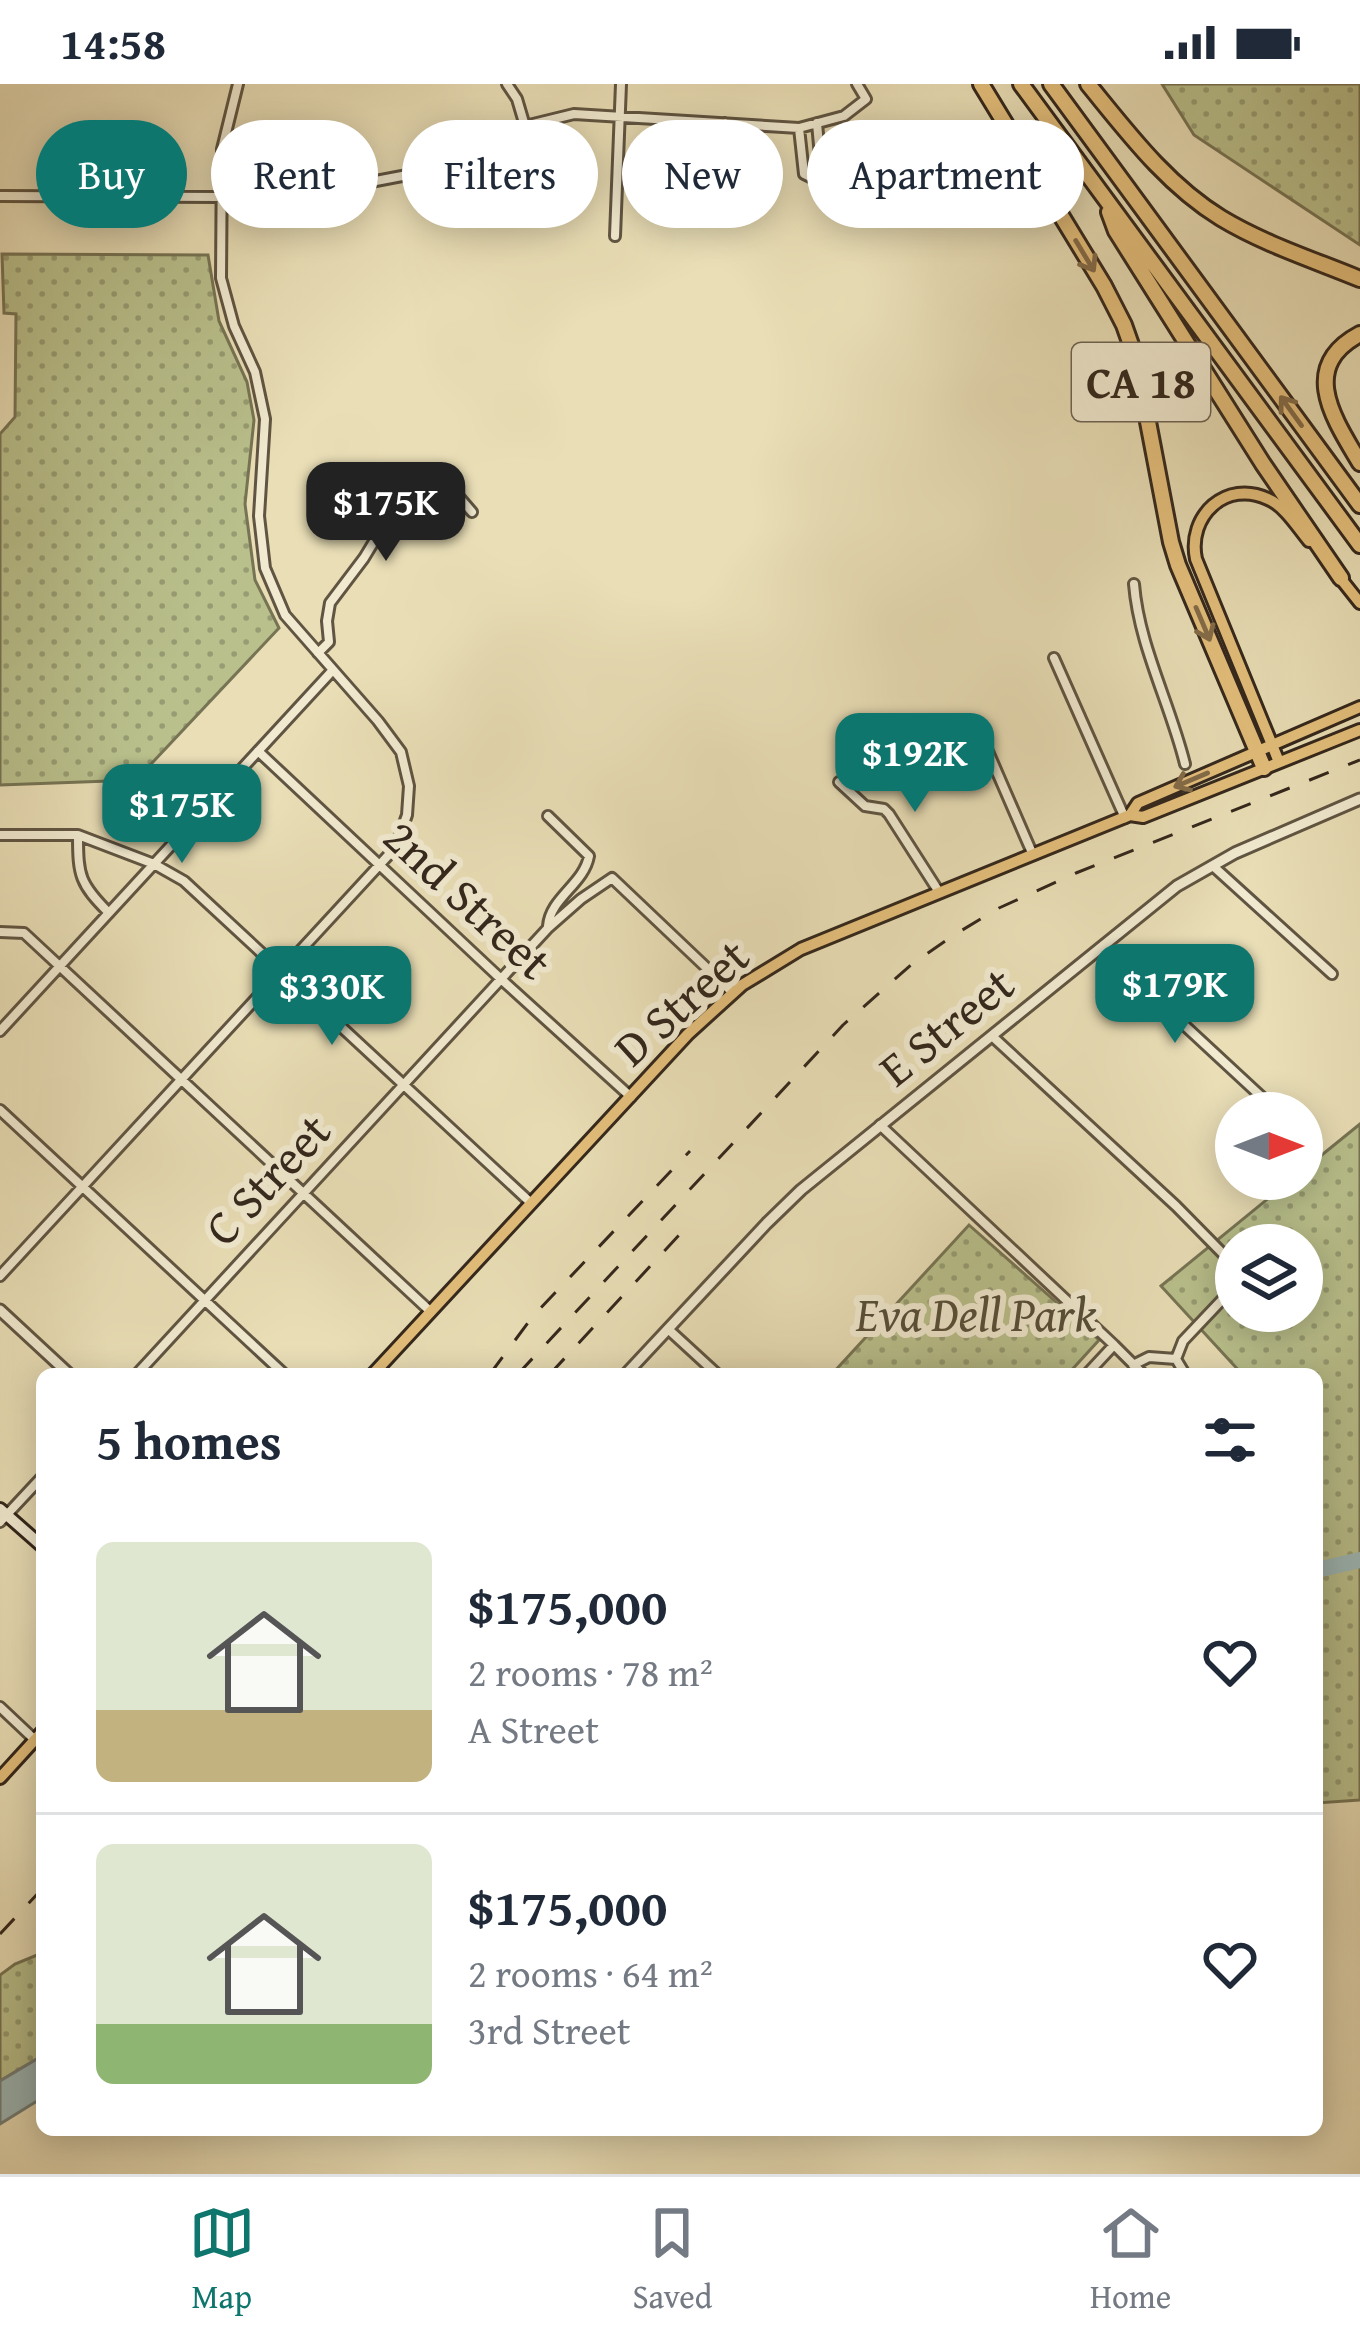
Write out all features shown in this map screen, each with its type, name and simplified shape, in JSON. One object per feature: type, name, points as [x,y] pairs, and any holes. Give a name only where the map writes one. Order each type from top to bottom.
[{"type":"highway","name":"CA 18","points":[[981,84],[1124,325],[1141,380],[1171,542],[1257,752]]},
{"type":"highway","points":[[1021,84],[1360,545]]},
{"type":"highway","points":[[1051,84],[1360,505]]},
{"type":"highway","points":[[1088,84],[1153,160],[1201,204],[1252,236],[1360,279]]},
{"type":"highway","points":[[1103,196],[1116,231],[1341,578]]},
{"type":"highway","points":[[1360,334],[1332,358],[1325,384],[1329,406],[1360,463]]},
{"type":"highway","points":[[1257,752],[1272,765]]},
{"type":"main road","points":[[1272,765],[1272,745],[1196,559],[1193,548],[1199,520],[1228,496],[1245,493],[1269,499],[1360,602]]},
{"type":"main road","name":"D Street","points":[[1127,817],[1138,803],[1360,707]]},
{"type":"main road","name":"D Street","points":[[379,1368],[688,1034],[763,970],[802,949],[1127,817],[1143,817],[1360,730]]},
{"type":"main road","points":[[2,1515],[36,1541]]},
{"type":"main road","points":[[0,1778],[36,1739]]},
{"type":"street","points":[[228,120],[238,84]]},
{"type":"street","points":[[507,84],[523,120]]},
{"type":"street","points":[[615,236],[621,84]]},
{"type":"street","points":[[830,120],[866,99],[857,84]]},
{"type":"street","points":[[550,120],[574,114],[675,120]]},
{"type":"street","points":[[783,127],[807,126]]},
{"type":"street","points":[[799,128],[807,176]]},
{"type":"street","points":[[0,196],[36,196]]},
{"type":"street","points":[[0,1276],[395,848],[407,814],[409,786],[401,752],[285,615],[265,568],[259,517],[265,419],[255,372],[234,326],[221,278],[220,228]]},
{"type":"street","points":[[318,653],[329,642],[330,603],[364,558],[413,477],[426,472],[441,476],[472,512]]},
{"type":"street","points":[[1135,584],[1137,617],[1186,764]]},
{"type":"street","points":[[1054,658],[1127,817]]},
{"type":"street","points":[[0,1031],[332,670]]},
{"type":"street","points":[[980,734],[1034,856]]},
{"type":"street","name":"2nd Street","points":[[258,751],[631,1097]]},
{"type":"street","points":[[839,782],[865,806],[889,814],[940,893]]},
{"type":"street","name":"E Street","points":[[632,1368],[784,1205],[1100,946],[1212,865],[1360,799]]},
{"type":"street","points":[[548,816],[589,856],[586,870],[549,915],[548,928]]},
{"type":"street","points":[[0,835],[78,835],[154,864],[184,881],[532,1204]]},
{"type":"street","points":[[78,835],[78,874],[109,913]]},
{"type":"street","points":[[1212,865],[1332,974]]},
{"type":"street","points":[[548,928],[612,878],[732,992]]},
{"type":"street","name":"C Street","points":[[143,1368],[548,928]]},
{"type":"street","points":[[0,932],[24,933],[432,1312]]},
{"type":"street","points":[[1100,946],[1257,1092]]},
{"type":"street","points":[[992,1036],[1215,1246]]},
{"type":"street","points":[[0,1110],[278,1368]]},
{"type":"street","points":[[880,1125],[1137,1368]]},
{"type":"street","points":[[1176,1359],[1184,1341],[1215,1308]]},
{"type":"street","points":[[0,1310],[63,1368]]},
{"type":"street","points":[[668,1329],[710,1368]]},
{"type":"street","points":[[1093,1368],[1114,1345]]},
{"type":"street","points":[[1133,1364],[1149,1357],[1176,1359]]},
{"type":"street","points":[[1176,1359],[1181,1368]]},
{"type":"street","points":[[2,1515],[36,1483]]},
{"type":"street","points":[[0,1707],[36,1734]]},
{"type":"green space","points":[[1162,84],[1360,84],[1360,245],[1194,135]]},
{"type":"green space","points":[[2,254],[208,255],[219,321],[247,382],[254,420],[245,504],[255,580],[279,628],[136,780],[0,785],[0,434],[15,417],[16,314],[4,313]]},
{"type":"green space","points":[[1360,1124],[1360,1800],[1323,1803],[1323,1368],[1236,1368],[1161,1286],[1215,1242],[1215,1332],[1323,1332],[1323,1224],[1237,1224],[1266,1200],[1323,1200],[1323,1154]]},
{"type":"green space","name":"Eva Dell Park","points":[[969,1225],[1099,1340],[1073,1368],[838,1368]]},
{"type":"green space","points":[[36,1955],[36,2060],[0,2081],[0,1975]]},
{"type":"water","points":[[36,2060],[36,2102],[0,2124],[0,2081]]},
{"type":"waterway","points":[[1323,1569],[1360,1560]]},
{"type":"railway","points":[[524,1368],[843,1025],[912,964],[999,908],[1360,760]]},
{"type":"railway","points":[[494,1368],[533,1316],[690,1151]]},
{"type":"railway","points":[[556,1368],[681,1233]]},
{"type":"railway","points":[[0,1934],[36,1895]]}]
